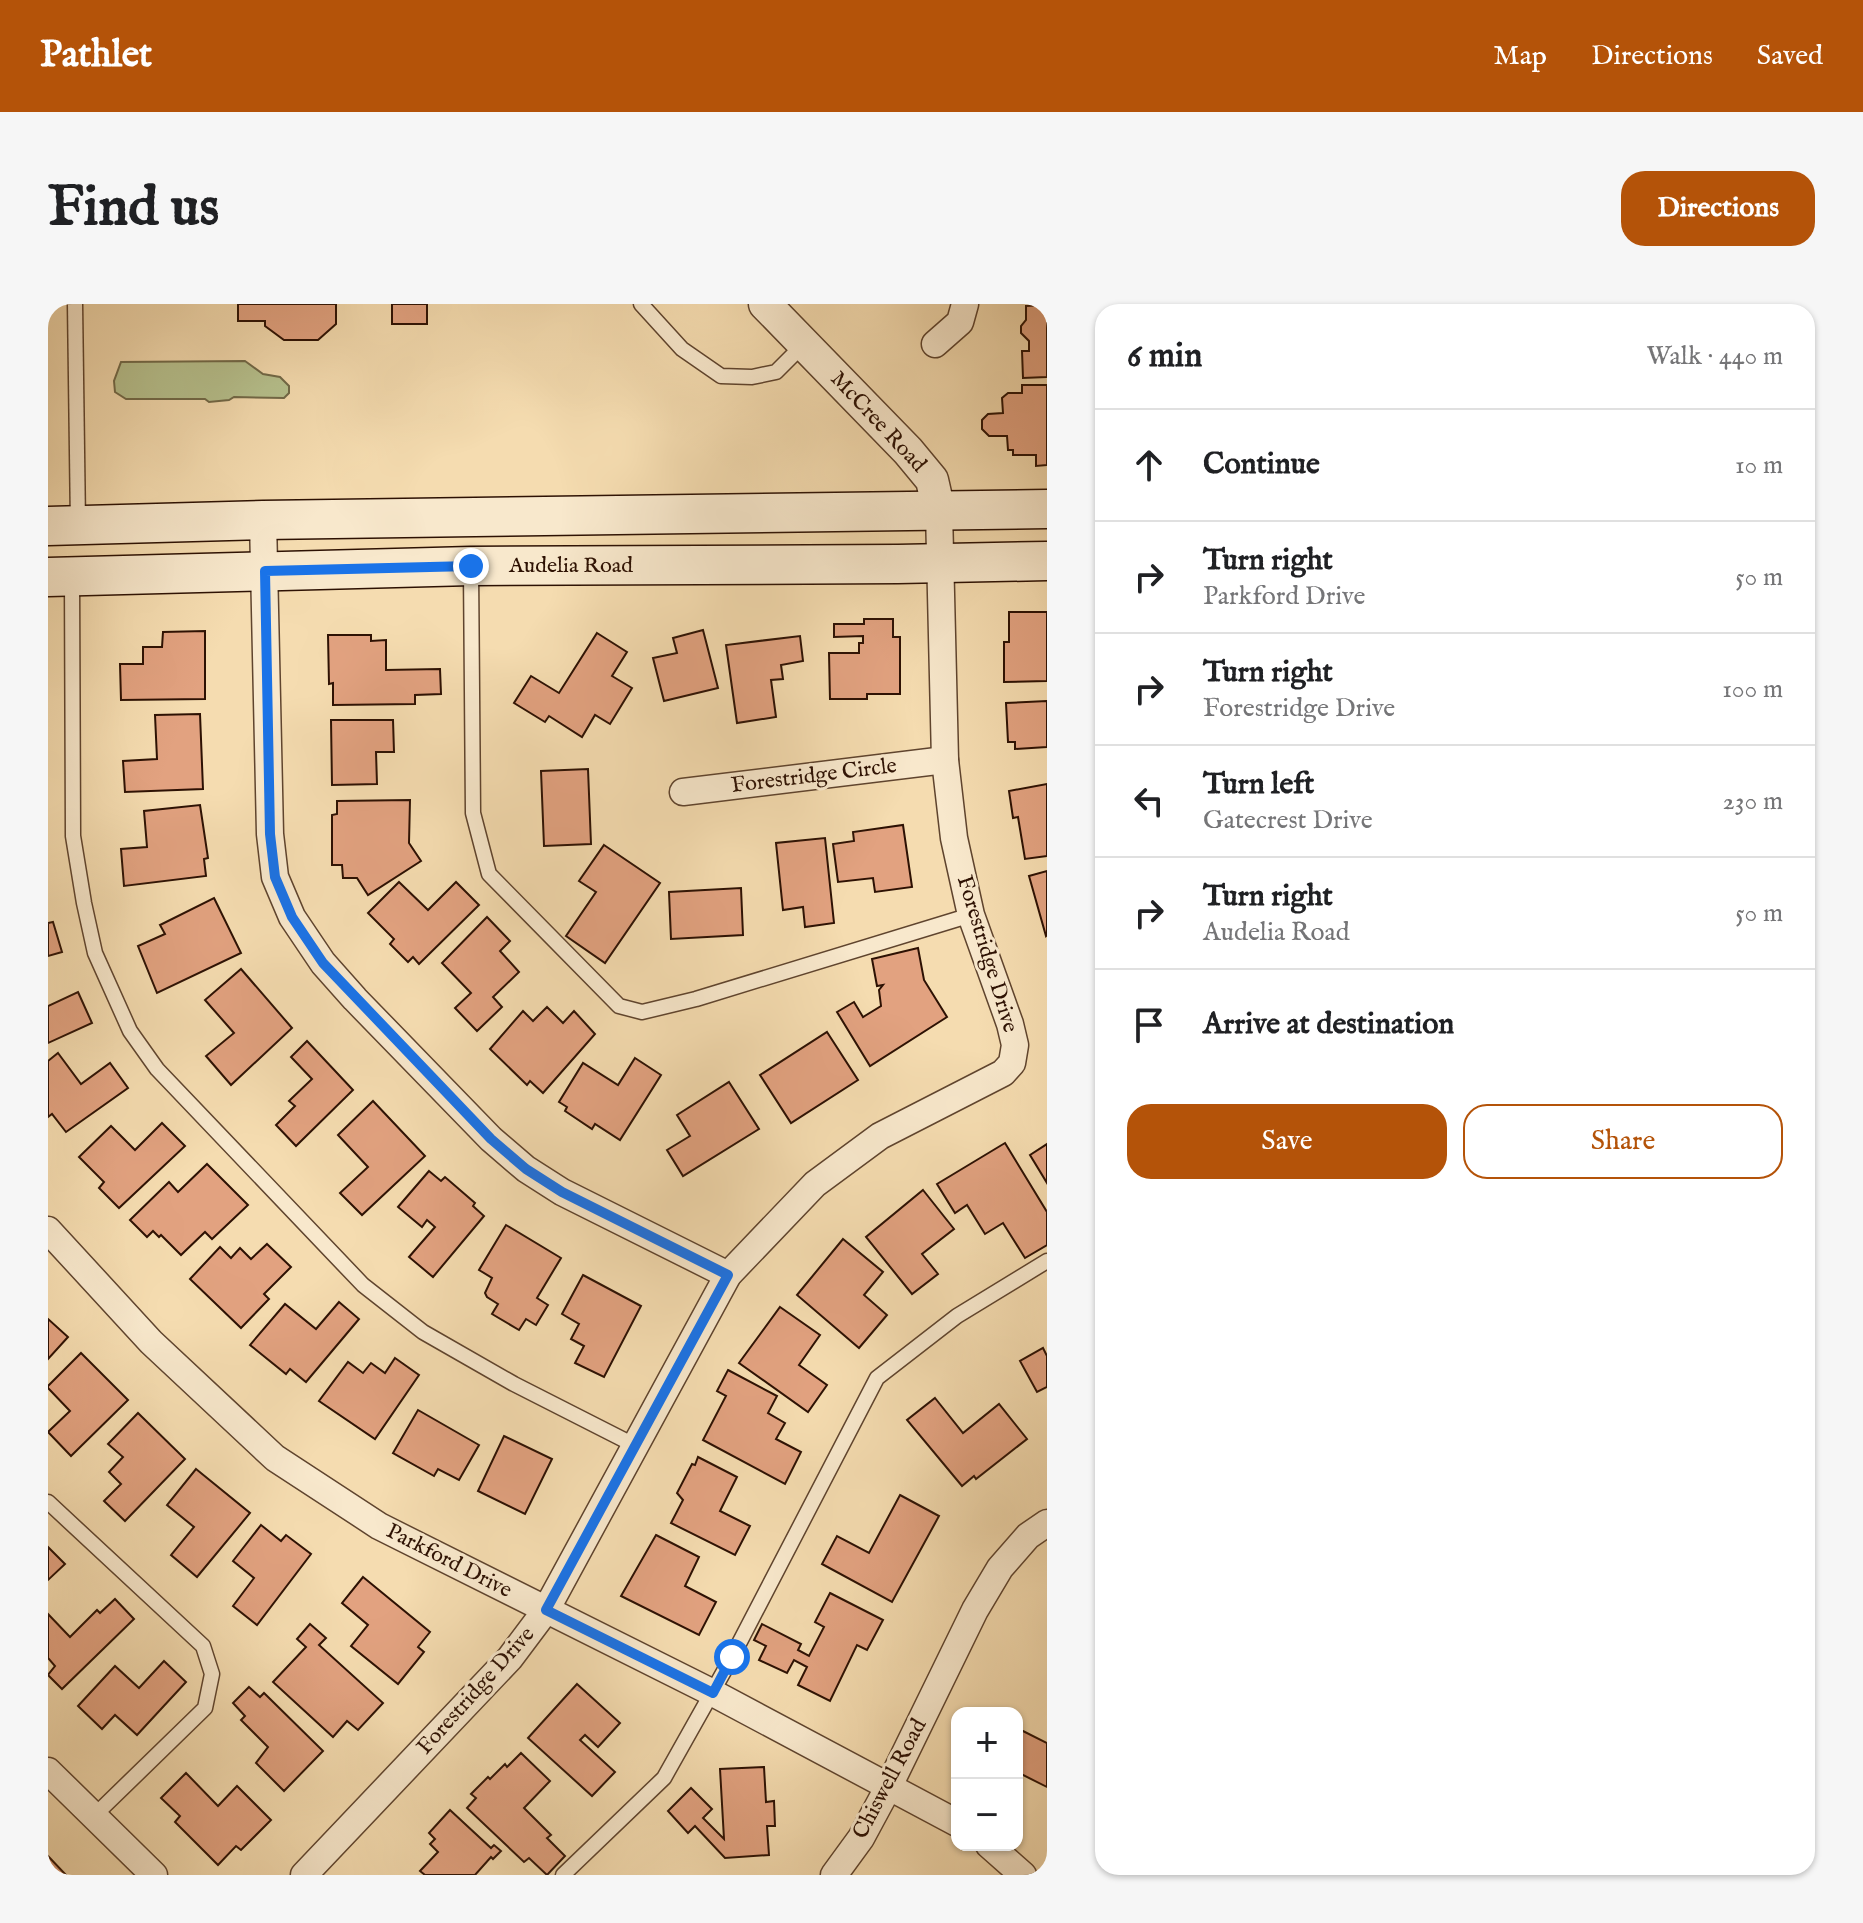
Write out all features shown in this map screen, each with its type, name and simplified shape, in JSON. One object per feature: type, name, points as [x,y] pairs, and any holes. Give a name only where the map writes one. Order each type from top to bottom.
[{"type":"main road","points":[[63,526],[263,520],[1047,509]]},
{"type":"main road","name":"Audelia Road","points":[[60,577],[471,566],[1047,561]]},
{"type":"street","name":"McCree Road","points":[[765,304],[908,451],[932,480],[939,511],[941,564]]},
{"type":"street","points":[[935,344],[960,322],[965,304]]},
{"type":"street","points":[[263,520],[270,834],[275,877],[292,917],[323,963],[347,990],[491,1139],[526,1169],[562,1192],[728,1275]]},
{"type":"street","name":"Forestridge Drive","points":[[304,1875],[510,1658],[546,1610],[728,1275],[815,1184],[880,1136],[1003,1073],[1012,1063],[1015,1045],[1010,1024],[971,915],[954,838],[945,760],[941,564]]},
{"type":"street","name":"Forestridge Circle","points":[[683,792],[945,760]]},
{"type":"street","name":"Parkford Drive","points":[[48,1230],[151,1342],[275,1458],[379,1526],[713,1693],[951,1820]]},
{"type":"street","name":"Chiswell Road","points":[[834,1875],[861,1838],[975,1610],[1000,1568],[1028,1536],[1047,1523]]},
{"type":"street","points":[[48,1771],[154,1875]]},
{"type":"street","points":[[996,1851],[1023,1875]]},
{"type":"lane","points":[[63,526],[75,304]]},
{"type":"lane","points":[[641,304],[682,349],[721,376],[752,377],[776,372],[805,344]]},
{"type":"lane","points":[[471,566],[473,813],[489,874],[619,1006],[642,1012],[696,999],[971,915]]},
{"type":"lane","points":[[60,577],[73,836],[95,953],[130,1031],[157,1069],[363,1285],[423,1332],[514,1384],[636,1446]]},
{"type":"lane","points":[[563,1875],[664,1778],[713,1693],[877,1378],[957,1316],[1047,1261]]},
{"type":"lane","points":[[48,1502],[203,1646],[212,1674],[205,1708],[94,1816]]},
{"type":"green space","points":[[245,361],[263,374],[280,377],[289,386],[289,393],[284,398],[234,397],[209,402],[205,399],[126,399],[115,392],[114,381],[121,362]]},
{"type":"building","points":[[238,304],[336,304],[336,324],[318,340],[284,340],[265,326],[265,321],[238,321]]},
{"type":"building","points":[[392,304],[427,304],[427,324],[392,324]]},
{"type":"building","points":[[1047,305],[1047,377],[1023,378],[1022,351],[1029,351],[1029,341],[1021,333],[1021,326],[1026,320],[1026,306]]},
{"type":"building","points":[[1022,385],[1047,385],[1047,465],[1036,466],[1036,455],[1013,455],[1013,450],[1008,450],[1007,436],[989,436],[982,429],[982,420],[988,414],[1003,413],[1002,398],[1008,393],[1022,393]]},
{"type":"building","points":[[1009,612],[1047,612],[1047,681],[1004,682],[1004,642],[1009,642]]},
{"type":"building","points":[[864,619],[893,619],[893,637],[900,637],[900,694],[867,694],[867,699],[830,699],[829,653],[859,653],[859,643],[863,643],[863,636],[834,637],[834,624],[864,624]]},
{"type":"building","points":[[703,630],[718,688],[664,701],[653,658],[677,653],[673,638]]},
{"type":"building","points":[[205,631],[205,699],[121,700],[120,664],[143,664],[143,647],[162,647],[163,632]]},
{"type":"building","points":[[597,633],[627,652],[612,676],[632,688],[610,724],[595,715],[582,737],[549,716],[545,722],[514,703],[531,676],[559,693]]},
{"type":"building","points":[[328,635],[371,635],[371,641],[386,640],[386,670],[440,669],[441,694],[415,695],[415,704],[333,705],[333,683],[329,684]]},
{"type":"building","points":[[800,636],[803,661],[781,665],[783,679],[771,680],[776,717],[737,723],[726,645]]},
{"type":"building","points":[[1047,701],[1047,747],[1015,749],[1015,742],[1008,742],[1006,703]]},
{"type":"building","points":[[200,714],[203,789],[125,792],[123,761],[157,759],[155,715]]},
{"type":"building","points":[[331,720],[393,720],[394,752],[376,752],[377,784],[332,785]]},
{"type":"building","points":[[588,769],[591,844],[544,846],[541,771]]},
{"type":"building","points":[[1047,784],[1047,856],[1025,859],[1018,817],[1013,818],[1009,791]]},
{"type":"building","points":[[410,800],[409,843],[421,861],[368,895],[357,878],[343,878],[342,865],[332,865],[332,815],[337,814],[337,801]]},
{"type":"building","points":[[200,805],[208,858],[204,859],[206,876],[124,886],[121,849],[147,847],[144,811]]},
{"type":"building","points":[[903,825],[912,887],[875,892],[873,878],[838,882],[833,844],[854,841],[853,832]]},
{"type":"building","points":[[825,838],[834,923],[805,927],[803,907],[783,910],[776,843]]},
{"type":"building","points":[[604,845],[660,883],[605,963],[566,936],[596,892],[579,881]]},
{"type":"building","points":[[1047,871],[1047,935],[1046,936],[1029,876]]},
{"type":"building","points":[[399,882],[428,910],[456,882],[479,905],[419,964],[413,957],[408,962],[390,944],[394,939],[368,913]]},
{"type":"building","points":[[741,888],[743,935],[671,939],[669,892]]},
{"type":"building","points":[[214,898],[241,953],[157,993],[138,946],[165,934],[160,925]]},
{"type":"building","points":[[487,917],[510,941],[500,951],[519,972],[493,997],[502,1007],[477,1031],[455,1008],[471,993],[442,963]]},
{"type":"building","points":[[53,922],[62,952],[48,956],[48,923]]},
{"type":"building","points":[[918,948],[924,980],[947,1017],[870,1066],[837,1012],[854,1002],[863,1017],[881,1006],[879,990],[883,985],[877,986],[872,959]]},
{"type":"building","points":[[241,969],[292,1028],[231,1085],[206,1056],[234,1033],[205,1000]]},
{"type":"building","points":[[78,992],[92,1023],[48,1043],[48,1006]]},
{"type":"building","points":[[547,1007],[563,1023],[574,1011],[595,1034],[543,1093],[530,1081],[527,1085],[490,1049],[523,1011],[533,1021]]},
{"type":"building","points":[[827,1032],[858,1080],[791,1123],[760,1075]]},
{"type":"building","points":[[307,1041],[353,1090],[296,1146],[276,1125],[295,1106],[289,1101],[312,1079],[291,1057]]},
{"type":"building","points":[[58,1053],[81,1084],[110,1063],[128,1088],[66,1132],[52,1114],[48,1117],[48,1061]]},
{"type":"building","points":[[635,1058],[661,1075],[620,1140],[595,1124],[592,1129],[565,1111],[567,1107],[559,1102],[583,1063],[618,1085]]},
{"type":"building","points":[[729,1082],[759,1129],[683,1176],[667,1150],[690,1136],[677,1115]]},
{"type":"building","points":[[373,1101],[425,1156],[362,1215],[340,1193],[368,1167],[338,1135]]},
{"type":"building","points":[[162,1123],[185,1146],[119,1208],[99,1188],[104,1182],[79,1157],[111,1126],[135,1150]]},
{"type":"building","points":[[1005,1143],[1047,1212],[1047,1245],[1025,1258],[1003,1223],[985,1234],[967,1205],[955,1213],[937,1184]]},
{"type":"building","points":[[1047,1144],[1047,1183],[1030,1155]]},
{"type":"building","points":[[207,1164],[248,1205],[212,1239],[205,1232],[181,1255],[161,1235],[159,1237],[153,1231],[147,1237],[130,1220],[169,1182],[178,1192]]},
{"type":"building","points":[[429,1171],[441,1181],[445,1177],[475,1203],[473,1206],[484,1216],[433,1277],[409,1257],[435,1227],[427,1220],[422,1227],[398,1207]]},
{"type":"building","points":[[923,1190],[954,1229],[922,1254],[938,1274],[912,1294],[866,1237]]},
{"type":"building","points":[[506,1225],[561,1258],[537,1298],[548,1305],[536,1325],[526,1319],[519,1330],[492,1314],[498,1304],[485,1293],[492,1278],[479,1270]]},
{"type":"building","points":[[843,1239],[883,1272],[864,1295],[887,1315],[859,1348],[797,1295]]},
{"type":"building","points":[[267,1244],[291,1267],[264,1294],[269,1299],[241,1328],[190,1279],[220,1247],[231,1258],[240,1248],[251,1259]]},
{"type":"building","points":[[583,1275],[641,1306],[604,1377],[575,1363],[584,1346],[571,1339],[579,1324],[562,1314]]},
{"type":"building","points":[[339,1302],[359,1319],[306,1382],[290,1369],[286,1374],[250,1345],[285,1304],[316,1329]]},
{"type":"building","points":[[780,1307],[820,1335],[799,1365],[827,1385],[808,1412],[739,1363]]},
{"type":"building","points":[[48,1319],[68,1337],[48,1359]]},
{"type":"building","points":[[1043,1348],[1047,1356],[1047,1387],[1037,1392],[1020,1361]]},
{"type":"building","points":[[81,1353],[128,1400],[71,1456],[48,1432],[70,1411],[48,1386]]},
{"type":"building","points":[[395,1358],[419,1375],[375,1439],[319,1401],[348,1362],[363,1373],[371,1363],[385,1373]]},
{"type":"building","points":[[728,1370],[777,1396],[768,1413],[785,1423],[776,1439],[801,1452],[785,1484],[703,1440],[726,1396],[717,1391]]},
{"type":"building","points":[[935,1398],[963,1433],[999,1404],[1027,1439],[976,1479],[974,1476],[962,1486],[907,1420]]},
{"type":"building","points":[[418,1410],[479,1445],[459,1480],[438,1469],[434,1476],[393,1453]]},
{"type":"building","points":[[138,1413],[185,1459],[125,1521],[104,1501],[121,1484],[109,1472],[123,1457],[108,1444]]},
{"type":"building","points":[[504,1436],[552,1459],[525,1514],[478,1491]]},
{"type":"building","points":[[698,1457],[737,1477],[720,1511],[750,1526],[735,1555],[671,1523],[683,1500],[677,1493]]},
{"type":"building","points":[[196,1469],[250,1513],[197,1577],[171,1555],[194,1527],[167,1505]]},
{"type":"building","points":[[900,1495],[939,1516],[892,1602],[822,1564],[837,1536],[869,1553]]},
{"type":"building","points":[[261,1525],[281,1541],[286,1535],[311,1554],[257,1625],[233,1606],[254,1578],[233,1561]]},
{"type":"building","points":[[656,1535],[699,1557],[685,1586],[716,1602],[699,1635],[621,1596]]},
{"type":"building","points":[[48,1547],[65,1564],[48,1580]]},
{"type":"building","points":[[363,1577],[430,1632],[418,1647],[424,1652],[398,1684],[351,1646],[368,1625],[342,1603]]},
{"type":"building","points":[[830,1593],[883,1620],[867,1650],[857,1645],[830,1701],[798,1685],[807,1667],[794,1660],[787,1673],[759,1660],[766,1646],[754,1640],[762,1624],[801,1644],[798,1650],[809,1656],[824,1627],[815,1622]]},
{"type":"building","points":[[115,1599],[134,1619],[62,1689],[48,1675],[55,1666],[48,1658],[48,1614],[70,1637],[97,1610],[100,1613]]},
{"type":"building","points":[[310,1624],[326,1638],[319,1645],[383,1703],[358,1730],[347,1721],[333,1737],[273,1682],[306,1647],[297,1639]]},
{"type":"building","points":[[164,1661],[186,1682],[137,1735],[115,1715],[102,1729],[78,1706],[115,1666],[139,1688]]},
{"type":"building","points":[[577,1684],[620,1723],[598,1747],[585,1735],[580,1740],[615,1772],[592,1796],[528,1738]]},
{"type":"building","points":[[249,1687],[260,1697],[264,1693],[323,1751],[284,1791],[256,1763],[268,1747],[241,1720],[245,1716],[233,1703]]},
{"type":"building","points":[[1023,1731],[1047,1743],[1047,1787],[1023,1775]]},
{"type":"building","points":[[521,1753],[550,1781],[524,1808],[551,1835],[547,1838],[565,1856],[547,1875],[529,1858],[524,1862],[467,1808],[476,1798],[471,1794]]},
{"type":"building","points":[[764,1767],[766,1802],[774,1801],[775,1826],[767,1826],[769,1855],[725,1858],[695,1826],[688,1833],[668,1811],[691,1788],[712,1809],[703,1818],[724,1839],[720,1769]]},
{"type":"building","points":[[186,1773],[218,1806],[237,1786],[271,1820],[241,1850],[236,1846],[218,1865],[175,1822],[180,1816],[161,1798]]},
{"type":"building","points":[[450,1810],[491,1848],[494,1845],[501,1851],[475,1875],[425,1875],[420,1871],[438,1852],[430,1844],[435,1839],[429,1833]]},
{"type":"building","points":[[48,1856],[66,1875],[48,1875]]},
{"type":"route","points":[[471,566],[265,571],[270,834],[275,877],[292,917],[323,963],[491,1139],[526,1169],[562,1192],[728,1275],[546,1610],[713,1693],[732,1657]]}]
